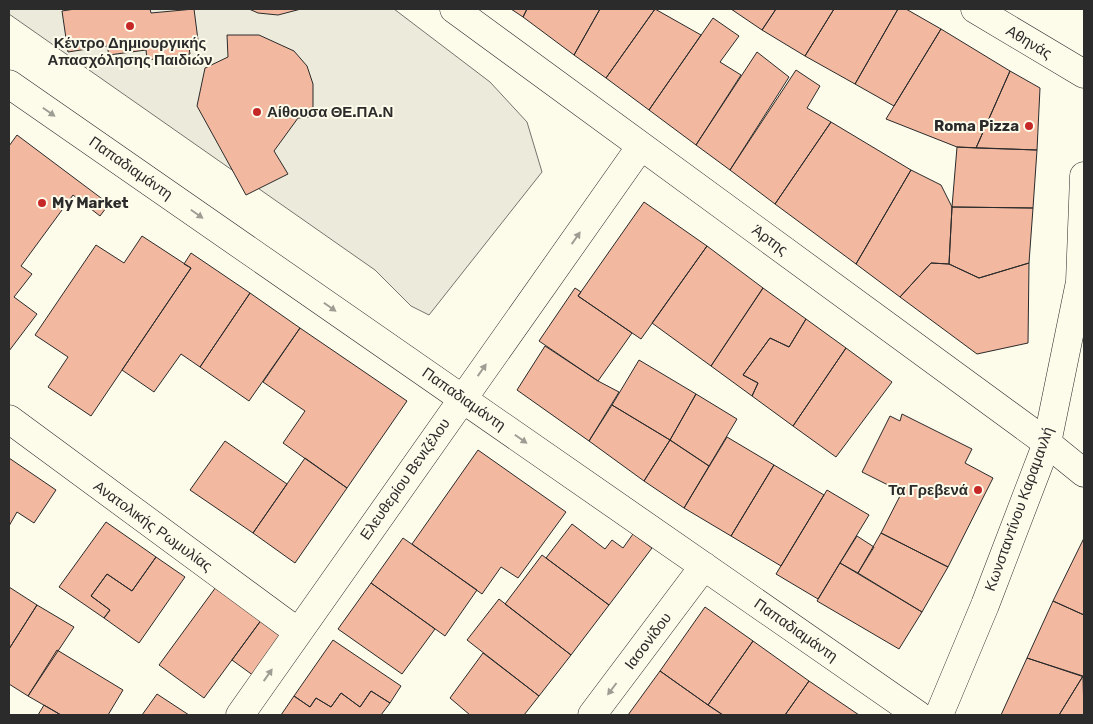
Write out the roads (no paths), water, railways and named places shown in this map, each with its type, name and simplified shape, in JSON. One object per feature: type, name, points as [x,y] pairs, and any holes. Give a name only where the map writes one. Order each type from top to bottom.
[{"type":"street","name":"Άρτης","points":[[454,9],[1047,443],[1084,473]]},
{"type":"street","name":"Αθηνάς","points":[[975,9],[1084,74]]},
{"type":"street","name":"Παπαδιαμάντη","points":[[9,84],[918,715]]},
{"type":"street","name":"Ελευθερίου Βενιζέλου","points":[[240,715],[641,146]]},
{"type":"street","name":"Κωνσταντίνου Καραμανλή","points":[[939,715],[985,605],[1047,443],[1080,282],[1084,176]]},
{"type":"street","name":"Ανατολικής Ρωμυλίας","points":[[9,419],[298,632]]},
{"type":"street","name":"Ιασoνίδου","points":[[592,715],[704,566]]},
{"type":"place","name":"Κέντρο Δημιουργικής Απασχόλησης Παιδιών","points":[[130,26]]},
{"type":"place","name":"Αίθουσα ΘΕ.ΠΑ.Ν","points":[[257,112]]},
{"type":"place","name":"Roma Pizza","points":[[1029,126]]},
{"type":"place","name":"My Market","points":[[42,203]]},
{"type":"place","name":"Τα Γρεβενά","points":[[978,490]]}]
